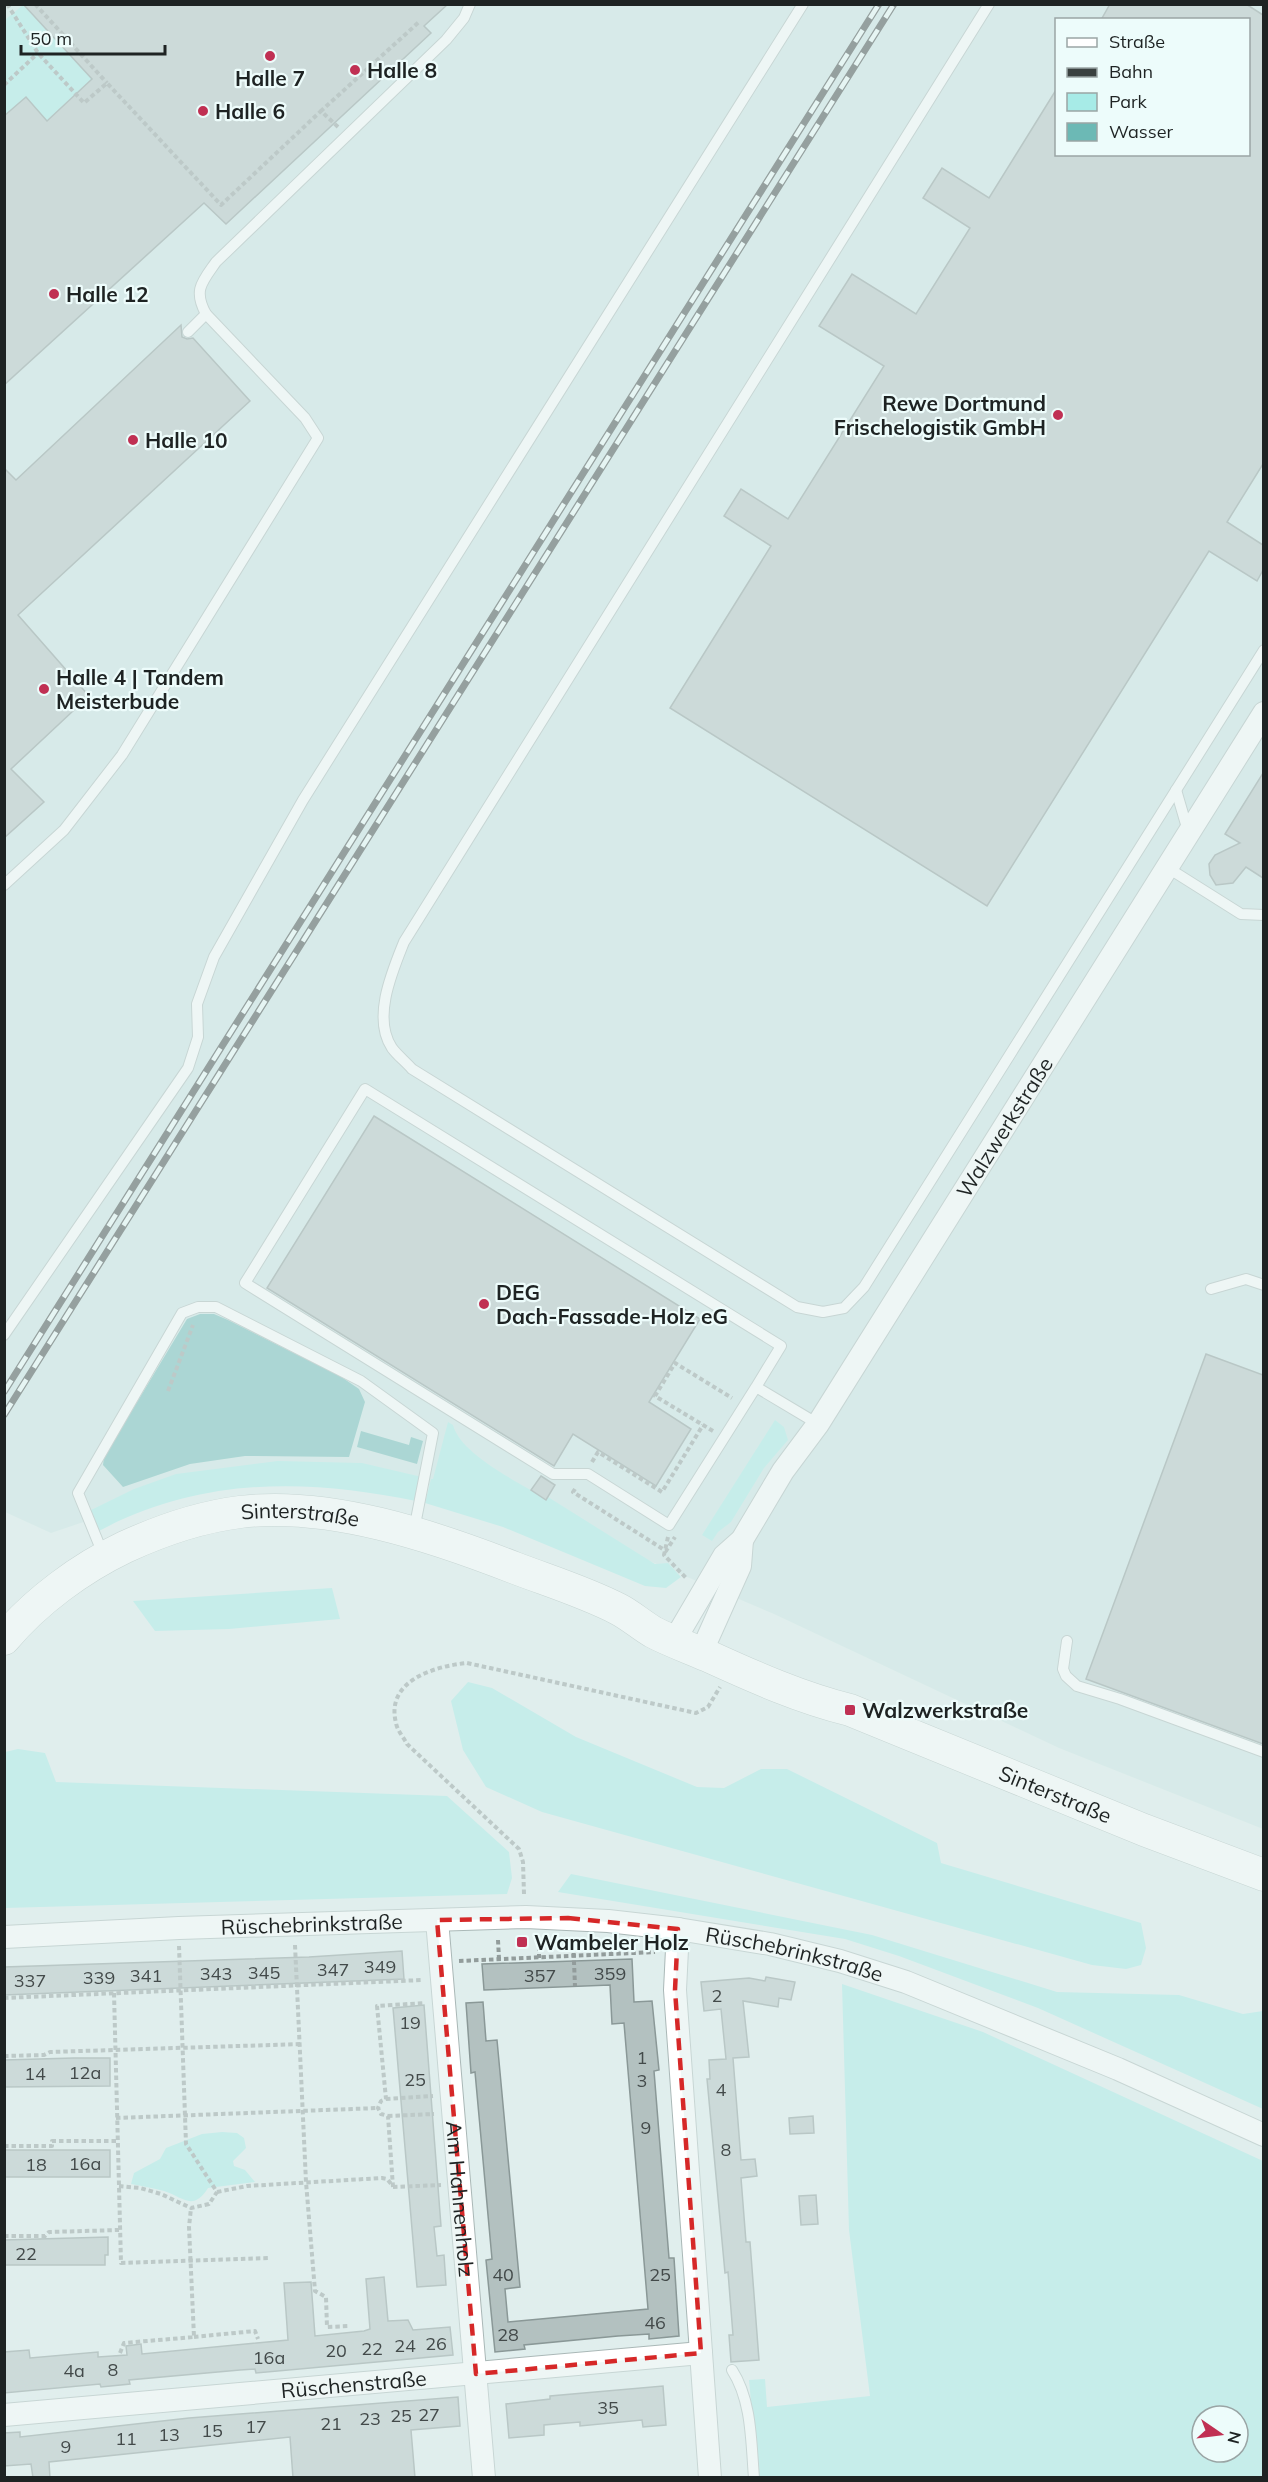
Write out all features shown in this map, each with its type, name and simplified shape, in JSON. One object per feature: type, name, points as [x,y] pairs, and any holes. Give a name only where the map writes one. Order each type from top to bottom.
[{"type":"street","name":"Walzwerkstraße","points":[[692,1638],[740,1566],[742,1540],[783,1471],[818,1424],[1263,713]]},
{"type":"street","name":"Sinterstraße","points":[[4,1639],[64,1582],[105,1557],[148,1536],[192,1521],[240,1512],[278,1510],[370,1522],[475,1553],[618,1609],[651,1631],[692,1638],[815,1701],[850,1710],[1144,1830],[1263,1875]]},
{"type":"street","name":"Rüschebrinkstraße","points":[[4,1937],[179,1928],[568,1918],[678,1929],[770,1944],[840,1961],[906,1982],[1118,2068],[1263,2135]]},
{"type":"street","name":"Am Hahnenholz","points":[[437,1920],[484,2478]]},
{"type":"street","points":[[678,1929],[675,1990],[710,2478]]},
{"type":"street","name":"Rüschenstraße","points":[[4,2415],[702,2353]]},
{"type":"lane","points":[[4,885],[64,830],[122,755],[318,438],[305,418],[206,314],[199,300],[201,285],[216,262],[446,40],[464,18],[470,4]]},
{"type":"lane","points":[[4,1335],[188,1068],[197,1045],[199,998],[214,957],[285,831],[403,639],[803,4]]},
{"type":"lane","points":[[989,4],[404,942],[388,984],[384,1020],[392,1047],[412,1069],[797,1307],[823,1312],[844,1308],[864,1287],[1263,650]]},
{"type":"lane","points":[[188,332],[206,314]]},
{"type":"lane","points":[[1176,790],[1189,834]]},
{"type":"lane","points":[[1168,868],[1241,914],[1263,915]]},
{"type":"lane","points":[[365,1089],[781,1346],[744,1405],[669,1525],[588,1474],[553,1474],[245,1283],[365,1089]]},
{"type":"lane","points":[[1211,1289],[1246,1279],[1263,1286]]},
{"type":"lane","points":[[105,1557],[78,1493],[182,1313],[198,1307],[216,1307],[361,1381],[433,1433],[413,1534]]},
{"type":"lane","points":[[756,1387],[818,1424]]},
{"type":"lane","points":[[1067,1641],[1063,1669],[1066,1677],[1077,1686],[1120,1699],[1263,1752]]},
{"type":"lane","points":[[732,2370],[746,2402],[754,2478]]},
{"type":"path","points":[[8,4],[38,53],[84,103],[107,83]]},
{"type":"path","points":[[35,4],[221,205],[419,22]]},
{"type":"path","points":[[4,85],[38,53]]},
{"type":"path","points":[[321,111],[334,124]]},
{"type":"path","points":[[168,1390],[191,1336],[198,1307]]},
{"type":"path","points":[[724,1438],[656,1396],[675,1363],[744,1405]]},
{"type":"path","points":[[678,1532],[666,1551],[573,1492],[598,1452],[662,1492],[704,1425]]},
{"type":"path","points":[[664,1555],[689,1582]]},
{"type":"path","points":[[524,1894],[523,1862],[519,1849],[407,1744],[396,1723],[396,1702],[406,1685],[422,1673],[444,1665],[467,1663],[696,1713],[708,1707],[721,1687]]},
{"type":"path","points":[[295,1938],[302,2044],[306,2182],[315,2291],[326,2297],[327,2327],[350,2326]]},
{"type":"path","points":[[573,1938],[575,1986]]},
{"type":"path","points":[[538,1939],[539,1958]]},
{"type":"path","points":[[609,1939],[610,1955]]},
{"type":"path","points":[[498,1940],[499,1959]]},
{"type":"path","points":[[179,1942],[186,2144],[217,2192]]},
{"type":"path","points":[[449,1962],[655,1952]]},
{"type":"path","points":[[4,1998],[430,1980]]},
{"type":"path","points":[[114,1994],[121,2263],[270,2258]]},
{"type":"path","points":[[386,2099],[377,2006],[432,2003]]},
{"type":"path","points":[[4,2056],[44,2055],[50,2052],[302,2044]]},
{"type":"path","points":[[440,2095],[386,2099],[381,2101],[378,2108],[381,2114],[388,2116],[441,2113]]},
{"type":"path","points":[[116,2118],[378,2108]]},
{"type":"path","points":[[388,2116],[393,2187]]},
{"type":"path","points":[[4,2146],[52,2146],[52,2141],[117,2141]]},
{"type":"path","points":[[119,2186],[140,2188],[161,2194],[191,2208],[208,2204],[217,2192],[248,2186],[382,2178],[387,2179],[393,2187]]},
{"type":"path","points":[[393,2187],[447,2185]]},
{"type":"path","points":[[191,2208],[189,2227],[194,2337]]},
{"type":"path","points":[[4,2236],[45,2236],[49,2232],[119,2230]]},
{"type":"path","points":[[120,2353],[124,2343],[255,2331],[258,2340]]},
{"type":"highlighted area","points":[[568,1918],[678,1929],[675,1990],[701,2353],[476,2374],[437,1920]]},
{"type":"shaded area","points":[[5,5],[1263,5],[1263,1829],[1059,1748],[774,1614],[483,1490],[342,1478],[220,1476],[51,1533],[5,1512]]},
{"type":"green space","points":[[23,5],[92,79],[5,159],[5,20]]},
{"type":"green space","points":[[775,1420],[784,1427],[788,1440],[764,1468],[731,1522],[718,1532],[712,1541],[702,1535]]},
{"type":"green space","points":[[448,1422],[453,1425],[467,1447],[493,1467],[546,1499],[548,1497],[655,1564],[668,1563],[681,1577],[666,1588],[645,1586],[503,1527],[425,1503]]},
{"type":"green space","points":[[278,1461],[362,1463],[422,1477],[416,1501],[334,1488],[254,1487],[214,1492],[174,1501],[135,1514],[97,1532],[89,1511],[134,1489],[176,1474]]},
{"type":"green space","points":[[332,1588],[340,1619],[229,1629],[155,1631],[133,1601]]},
{"type":"green space","points":[[468,1682],[492,1688],[576,1737],[697,1787],[724,1788],[761,1769],[787,1769],[937,1843],[941,1863],[1141,1923],[1146,1948],[1141,1965],[1126,1969],[1092,1965],[542,1812],[486,1787],[463,1750],[451,1701]]},
{"type":"green space","points":[[18,1749],[45,1753],[56,1782],[447,1796],[509,1852],[512,1878],[507,1894],[5,1908],[5,1752]]},
{"type":"green space","points":[[571,1874],[872,1935],[1057,1992],[1179,1995],[1243,2014],[1263,2011],[1263,2109],[1038,2008],[899,1956],[845,1939],[558,1892]]},
{"type":"green space","points":[[842,1984],[983,2032],[1263,2161],[1263,2477],[758,2477],[749,2380],[765,2379],[767,2407],[870,2396],[849,2230]]},
{"type":"green space","points":[[237,2133],[244,2138],[246,2148],[233,2161],[234,2166],[245,2170],[255,2182],[208,2188],[203,2195],[192,2201],[164,2191],[131,2184],[134,2173],[160,2159],[166,2148],[202,2134]]},
{"type":"water","points":[[200,1314],[214,1314],[228,1320],[340,1376],[359,1389],[365,1402],[349,1457],[245,1456],[190,1464],[123,1487],[103,1465],[104,1457],[187,1319]]},
{"type":"water","points":[[361,1431],[409,1445],[411,1437],[423,1441],[417,1464],[357,1447]]},
{"type":"building","points":[[23,4],[448,4],[424,26],[431,33],[226,224],[204,203],[4,385],[4,116],[26,97],[47,121],[92,79]]},
{"type":"building","name":"Rewe Dortmund Frischelogistik GmbH","points":[[1110,4],[1246,4],[1263,15],[1263,464],[1227,522],[1263,545],[1263,570],[1257,581],[1209,551],[987,906],[670,708],[771,546],[724,516],[741,489],[788,519],[884,366],[819,326],[852,274],[916,314],[970,228],[923,198],[942,168],[989,198],[1055,92],[1055,156],[1250,156],[1250,18],[1102,18]]},
{"type":"building","name":"Halle 10","points":[[181,325],[182,337],[193,338],[250,401],[18,615],[89,696],[11,769],[44,802],[4,838],[4,468],[16,480]]},
{"type":"building","points":[[1263,773],[1263,878],[1246,867],[1233,883],[1216,885],[1210,875],[1209,864],[1215,855],[1240,843],[1225,834]]},
{"type":"building","name":"DEG Dach-Fassade-Holz eG","points":[[374,1116],[700,1319],[649,1402],[691,1429],[656,1486],[573,1434],[554,1466],[267,1288]]},
{"type":"building","points":[[1206,1354],[1263,1375],[1263,1744],[1086,1679]]},
{"type":"building","points":[[541,1476],[555,1485],[546,1500],[531,1490]]},
{"type":"building","points":[[402,1951],[404,1979],[4,1995],[4,1967],[309,1957]]},
{"type":"building","points":[[632,1959],[634,2002],[652,2001],[659,2070],[654,2071],[669,2258],[674,2258],[679,2336],[649,2339],[649,2334],[618,2336],[524,2345],[525,2349],[495,2352],[486,2260],[492,2259],[475,2072],[471,2073],[466,2003],[483,2002],[486,2041],[497,2040],[520,2287],[505,2289],[508,2322],[648,2309],[624,2023],[612,2024],[610,1985],[484,1990],[482,1964]]},
{"type":"building","points":[[766,1977],[795,1982],[791,2000],[779,1998],[778,2007],[743,2001],[749,2057],[733,2058],[741,2160],[755,2159],[757,2176],[741,2178],[746,2242],[750,2242],[759,2360],[731,2362],[729,2335],[733,2335],[728,2272],[725,2273],[707,2079],[710,2079],[709,2060],[726,2059],[721,2009],[704,2011],[701,1982],[749,1978],[765,1981]]},
{"type":"building","points":[[424,2005],[441,2226],[434,2227],[437,2256],[444,2255],[446,2285],[417,2287],[393,2008]]},
{"type":"building","points":[[110,2058],[110,2086],[4,2087],[4,2060]]},
{"type":"building","points":[[813,2116],[814,2133],[790,2134],[789,2118]]},
{"type":"building","points":[[4,2150],[110,2150],[110,2177],[4,2177]]},
{"type":"building","points":[[816,2195],[818,2224],[801,2225],[799,2196]]},
{"type":"building","points":[[108,2237],[108,2255],[105,2255],[105,2265],[4,2265],[4,2240]]},
{"type":"building","points":[[384,2277],[388,2321],[408,2320],[413,2330],[450,2327],[453,2355],[256,2373],[255,2369],[240,2370],[129,2380],[130,2384],[101,2387],[100,2384],[4,2393],[4,2352],[29,2350],[30,2358],[98,2352],[98,2357],[127,2355],[126,2346],[141,2344],[142,2354],[288,2340],[284,2283],[311,2282],[315,2336],[364,2331],[370,2329],[366,2279]]},
{"type":"building","points":[[663,2386],[666,2425],[643,2427],[642,2420],[580,2426],[580,2422],[544,2425],[544,2435],[509,2438],[506,2404],[550,2399],[550,2396]]},
{"type":"building","points":[[458,2397],[460,2426],[411,2430],[415,2478],[293,2478],[290,2437],[49,2462],[50,2478],[33,2478],[31,2464],[4,2466],[4,2433],[20,2432],[20,2437],[189,2418]]},
{"type":"railway","points":[[4,1392],[879,4]]},
{"type":"railway","points":[[4,1415],[894,4]]},
{"type":"place","name":"Halle 7","points":[[270,56]]},
{"type":"place","name":"Halle 8","points":[[355,70]]},
{"type":"place","name":"Halle 6","points":[[203,111]]},
{"type":"place","name":"Halle 12","points":[[54,294]]},
{"type":"place","name":"Rewe Dortmund Frischelogistik GmbH","points":[[1058,415]]},
{"type":"place","name":"Halle 10","points":[[133,440]]},
{"type":"place","name":"Halle 4 | Tandem Meisterbude","points":[[44,689]]},
{"type":"place","name":"DEG Dach-Fassade-Holz eG","points":[[484,1304]]},
{"type":"place","name":"Walzwerkstraße","points":[[850,1710]]},
{"type":"place","name":"Wambeler Holz","points":[[522,1942]]}]
